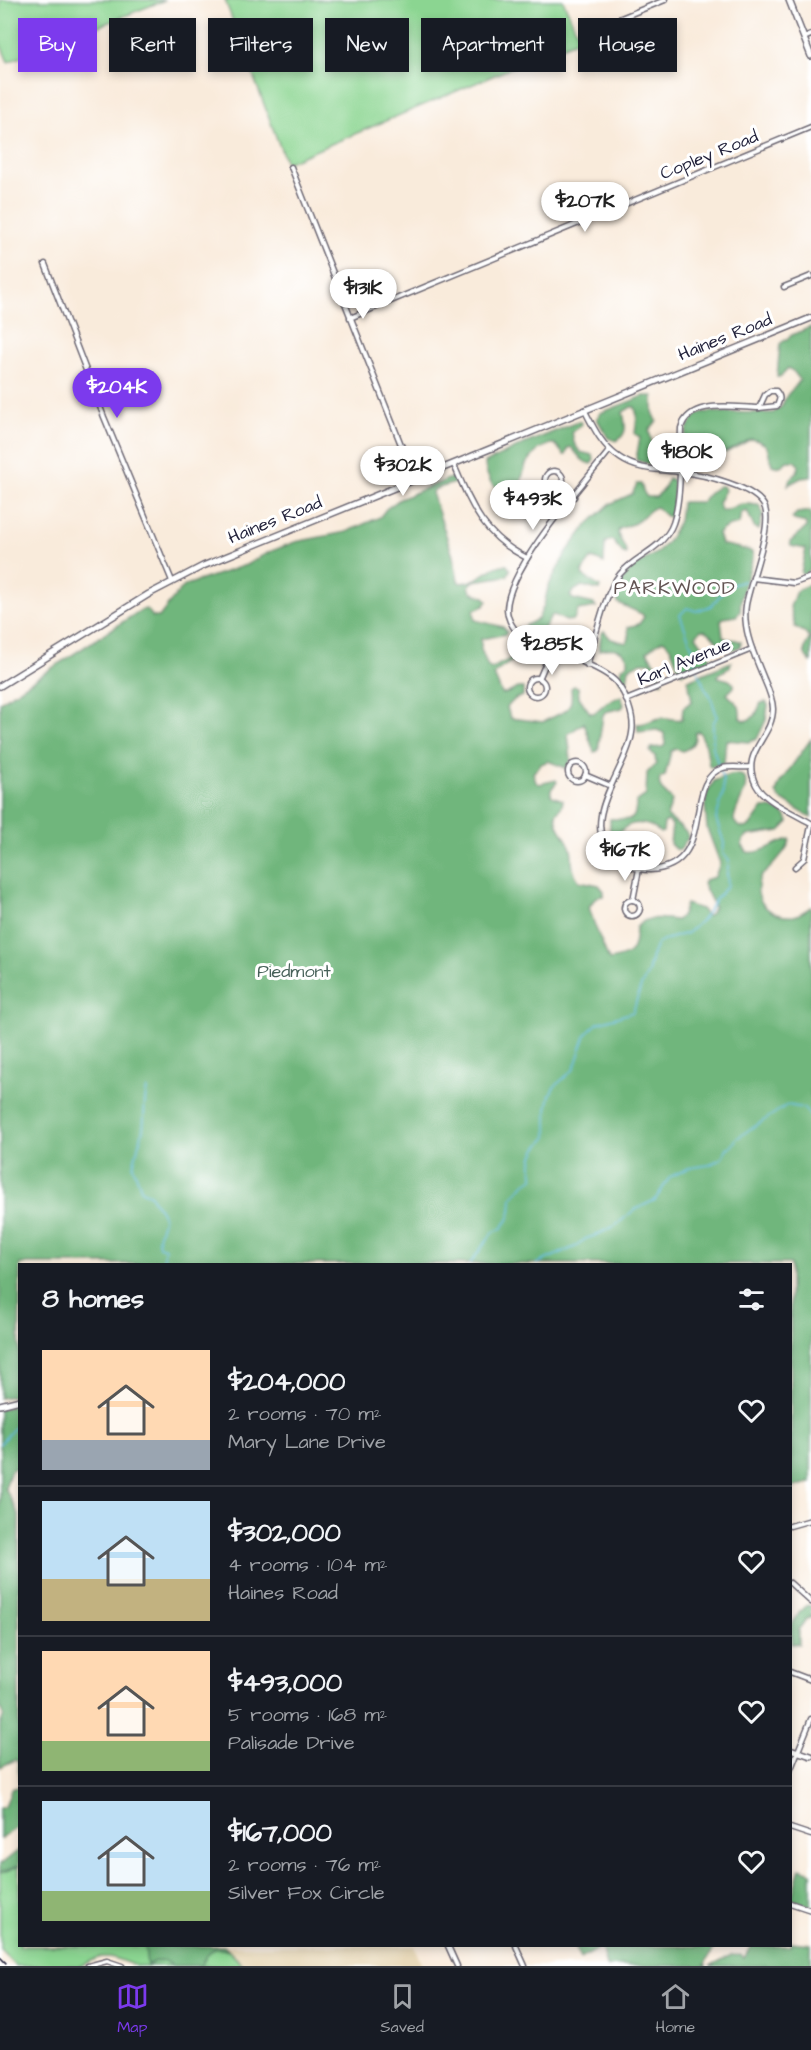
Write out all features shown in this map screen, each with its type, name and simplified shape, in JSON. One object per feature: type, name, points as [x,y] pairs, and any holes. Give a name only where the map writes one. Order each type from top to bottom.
[{"type":"main road","points":[[789,0],[811,56]]},
{"type":"main road","name":"Haines Road","points":[[0,686],[50,653],[172,581],[203,566],[811,318]]},
{"type":"main road","points":[[0,1405],[18,1400]]},
{"type":"main road","points":[[792,1750],[811,1756]]},
{"type":"street","points":[[621,18],[665,0]]},
{"type":"street","points":[[804,38],[811,35]]},
{"type":"street","name":"Copley Road","points":[[350,318],[811,127]]},
{"type":"street","points":[[291,167],[415,480]]},
{"type":"street","points":[[45,264],[104,417],[172,581]]},
{"type":"street","points":[[784,287],[811,276]]},
{"type":"street","points":[[587,665],[613,584],[625,569],[656,547],[671,528],[676,516],[681,428],[684,421],[697,410],[708,408],[759,408],[777,406],[780,399],[776,391],[770,391],[765,395],[759,408]]},
{"type":"street","points":[[585,411],[596,432],[610,450],[620,458],[642,469],[679,472],[748,489],[758,497],[765,508],[767,522],[746,606],[746,628],[770,692],[773,708],[771,723],[753,752],[750,767],[756,786],[767,798],[811,825],[804,859],[795,867]]},
{"type":"street","points":[[610,450],[527,558],[511,593],[507,610],[513,627],[525,640],[611,677],[620,687],[626,700],[632,719],[632,734],[600,818],[602,836],[609,851],[628,866],[639,869],[657,869],[675,862],[687,851],[695,833],[702,790],[711,776],[724,768],[750,767]]},
{"type":"street","points":[[454,465],[471,505],[487,529],[506,546],[527,558]]},
{"type":"street","points":[[554,471],[560,473],[563,481],[561,486],[553,489],[548,486],[546,478],[554,471]]},
{"type":"street","points":[[561,486],[573,497]]},
{"type":"street","points":[[753,578],[794,583],[811,577]]},
{"type":"street","name":"Karl Avenue","points":[[626,700],[752,649]]},
{"type":"street","points":[[539,679],[551,651]]},
{"type":"street","points":[[531,679],[539,679],[544,689],[539,695],[533,695],[528,692],[528,683],[531,679]]},
{"type":"street","points":[[574,763],[580,764],[585,768],[585,775],[581,780],[575,781],[569,775],[568,769],[574,763]]},
{"type":"street","points":[[585,775],[611,786]]},
{"type":"street","points":[[633,900],[639,869]]},
{"type":"street","points":[[633,900],[640,908],[636,915],[630,916],[626,914],[623,906],[626,902],[633,900]]},
{"type":"street","points":[[792,1525],[811,1520]]},
{"type":"street","points":[[792,1585],[811,1602]]},
{"type":"street","points":[[792,1673],[811,1680]]},
{"type":"street","points":[[792,1766],[811,1719]]},
{"type":"street","points":[[792,1829],[811,1835]]},
{"type":"street","points":[[792,1904],[811,1910]]},
{"type":"street","points":[[448,1947],[457,1966]]},
{"type":"street","points":[[516,1947],[525,1966]]},
{"type":"street","points":[[88,1966],[96,1962],[107,1961],[122,1966]]},
{"type":"shaded area","points":[[225,1947],[414,1947],[422,1966],[244,1966]]},
{"type":"green space","points":[[0,0],[165,0],[119,18],[109,18],[109,22],[97,27],[97,18],[18,18],[18,58],[8,62],[0,43]]},
{"type":"green space","points":[[225,0],[563,0],[578,34],[578,40],[566,45],[566,18],[421,18],[421,72],[502,72],[286,163],[252,72],[313,72],[313,18],[232,18]]},
{"type":"green space","points":[[811,327],[811,477],[801,478],[788,485],[799,466],[796,461],[787,461],[779,466],[772,465],[765,445],[751,439],[731,450],[715,455],[692,449],[688,458],[692,468],[683,466],[685,435],[691,421],[696,416],[703,412],[773,413],[782,406],[786,397],[800,380],[788,368],[780,377],[777,377],[780,344],[792,335]]},
{"type":"green space","points":[[644,396],[653,396],[653,412],[657,421],[649,430],[656,461],[651,465],[636,460],[640,437],[635,434],[637,416],[635,407],[623,412],[624,432],[616,441],[608,438],[597,419],[600,413]]},
{"type":"green space","points":[[580,421],[582,424],[572,432],[574,443],[580,452],[593,455],[594,460],[591,464],[585,462],[571,447],[568,448],[566,455],[555,444],[539,449],[526,464],[521,481],[528,509],[540,519],[537,521],[528,519],[518,503],[515,488],[499,489],[493,486],[485,463]]},
{"type":"green space","name":"Piedmont","points":[[453,477],[455,483],[435,489],[432,493],[453,556],[458,580],[460,583],[474,580],[501,565],[507,565],[510,570],[507,576],[474,581],[469,586],[471,592],[488,601],[484,606],[474,610],[475,620],[503,627],[507,631],[506,634],[481,639],[481,649],[488,667],[492,669],[528,644],[536,650],[535,653],[526,653],[513,660],[494,675],[502,694],[523,688],[523,696],[515,699],[507,707],[510,718],[543,722],[565,711],[571,703],[571,688],[574,686],[578,687],[579,697],[590,713],[594,713],[607,702],[621,696],[624,705],[622,708],[605,712],[603,715],[598,751],[594,752],[584,723],[568,734],[571,760],[566,768],[548,761],[541,764],[533,773],[539,784],[556,780],[557,782],[551,794],[563,800],[556,814],[559,827],[571,849],[575,875],[579,881],[599,885],[604,891],[603,896],[596,897],[589,907],[609,960],[623,957],[631,951],[636,928],[649,919],[677,920],[682,915],[686,904],[701,909],[707,916],[711,913],[714,906],[703,884],[705,880],[715,877],[720,863],[707,828],[705,805],[707,793],[714,781],[734,774],[745,778],[745,789],[734,821],[738,826],[745,828],[750,826],[763,808],[778,811],[785,815],[789,822],[780,831],[747,836],[742,845],[747,852],[752,852],[790,839],[783,853],[761,876],[758,884],[760,900],[770,911],[785,916],[796,915],[811,907],[811,1483],[792,1487],[792,1263],[18,1263],[18,1395],[0,1398],[0,702],[141,610],[147,609],[153,617],[159,617],[186,585],[246,565],[269,552],[295,542],[346,532],[380,517],[386,509],[400,499]]},
{"type":"green space","points":[[668,478],[673,480],[674,493],[671,517],[666,516],[656,507],[653,508],[635,523],[619,529],[618,533],[626,554],[612,540],[605,542],[604,563],[592,558],[583,570],[582,575],[600,587],[599,590],[582,586],[570,596],[573,599],[594,604],[596,607],[578,610],[574,620],[566,621],[554,615],[551,616],[540,636],[536,638],[526,631],[525,626],[538,619],[548,587],[566,553],[588,524],[610,504],[632,494],[637,484],[641,484],[647,497],[656,497],[665,487]]},
{"type":"green space","points":[[719,486],[723,486],[725,490],[718,503],[721,510],[748,504],[759,505],[763,513],[759,530],[754,527],[747,511],[741,513],[739,524],[725,528],[718,534],[721,544],[748,550],[752,552],[753,557],[741,598],[740,612],[736,616],[723,618],[721,621],[723,637],[741,642],[740,647],[726,649],[711,634],[701,630],[696,636],[710,656],[710,661],[682,673],[669,646],[663,640],[647,652],[659,669],[662,682],[659,682],[657,671],[650,662],[641,662],[629,668],[627,681],[623,684],[620,678],[622,668],[628,663],[628,659],[619,650],[599,650],[601,634],[604,631],[611,639],[626,643],[629,639],[628,627],[639,624],[644,617],[618,603],[615,589],[633,567],[658,552],[668,541],[679,521],[683,502],[702,502]]},
{"type":"green space","points":[[811,511],[811,569],[804,575],[801,573],[806,549],[791,546],[790,542],[806,528],[806,523],[792,518],[797,513]]},
{"type":"green space","points":[[811,583],[811,662],[804,650],[810,638],[795,627],[790,607],[796,591]]},
{"type":"green space","points":[[731,662],[730,667],[718,677],[734,684],[727,694],[737,703],[740,718],[746,721],[755,716],[761,703],[766,702],[768,705],[766,720],[757,739],[749,742],[726,740],[724,763],[711,767],[706,746],[699,731],[695,733],[694,742],[688,748],[682,751],[676,749],[671,751],[665,776],[660,778],[659,783],[661,789],[672,801],[667,816],[687,833],[688,838],[680,850],[670,844],[672,825],[668,821],[664,823],[663,832],[660,833],[652,827],[632,824],[610,837],[610,819],[629,820],[632,818],[636,810],[636,802],[646,795],[647,773],[656,764],[655,756],[650,752],[651,748],[665,745],[664,733],[657,730],[638,732],[637,724],[659,718],[682,719],[683,708],[692,701],[688,680]]},
{"type":"green space","points":[[811,739],[811,818],[779,798],[776,793],[779,784]]},
{"type":"green space","points":[[18,1405],[18,1466],[11,1470],[5,1488],[18,1513],[18,1761],[15,1760],[0,1767],[0,1725],[4,1715],[0,1705],[0,1409]]},
{"type":"green space","points":[[811,1606],[811,1618],[806,1619],[799,1629],[799,1644],[792,1644],[792,1623],[803,1608]]},
{"type":"green space","points":[[18,1787],[18,1827],[0,1839],[0,1808],[5,1807],[11,1789]]},
{"type":"green space","points":[[18,1851],[18,1866],[0,1873],[0,1865]]},
{"type":"green space","points":[[18,1866],[18,1947],[145,1947],[156,1961],[166,1960],[172,1966],[136,1966],[111,1957],[100,1957],[80,1966],[16,1966],[0,1950],[0,1873]]},
{"type":"green space","points":[[800,1868],[811,1872],[811,1906],[792,1899]]},
{"type":"green space","points":[[792,1942],[811,1944],[811,1966],[710,1966],[731,1955],[741,1955],[744,1958],[750,1947],[792,1947]]},
{"type":"green space","points":[[145,1947],[225,1947],[229,1951],[219,1948],[211,1951],[201,1966],[172,1966],[160,1960],[147,1965]]},
{"type":"green space","points":[[574,1947],[712,1947],[713,1950],[705,1964],[707,1966],[606,1966],[602,1950],[597,1949],[580,1959]]},
{"type":"green space","points":[[218,1948],[229,1951],[244,1966],[201,1966],[209,1951]]},
{"type":"waterway","points":[[471,1263],[492,1233],[502,1228],[508,1220],[512,1198],[523,1185],[533,1178],[533,1155],[547,1137],[547,1109],[550,1095],[554,1087],[574,1069],[586,1034],[598,1023],[633,1012],[657,944],[687,933],[703,919],[728,885],[729,860],[723,854],[724,843],[716,819],[723,793],[723,780],[713,748],[713,724],[717,716],[710,695],[695,665],[693,650],[680,615],[687,608],[696,611],[711,606],[728,586],[744,581]]},
{"type":"waterway","points":[[138,1146],[141,1139],[147,1089]]},
{"type":"waterway","points":[[754,1127],[787,1105],[803,1108],[811,1116]]},
{"type":"waterway","points":[[538,1263],[615,1226],[634,1210],[655,1200],[670,1177],[689,1168],[709,1165],[722,1158],[727,1148],[753,1127]]},
{"type":"waterway","points":[[138,1147],[133,1166],[142,1191],[151,1195],[163,1216],[158,1242],[159,1246],[165,1248],[163,1263]]},
{"type":"waterway","points":[[0,1444],[18,1423]]},
{"type":"railway","points":[[0,1957],[9,1966]]},
{"type":"district","name":"PARKWOOD","points":[[675,588]]}]
